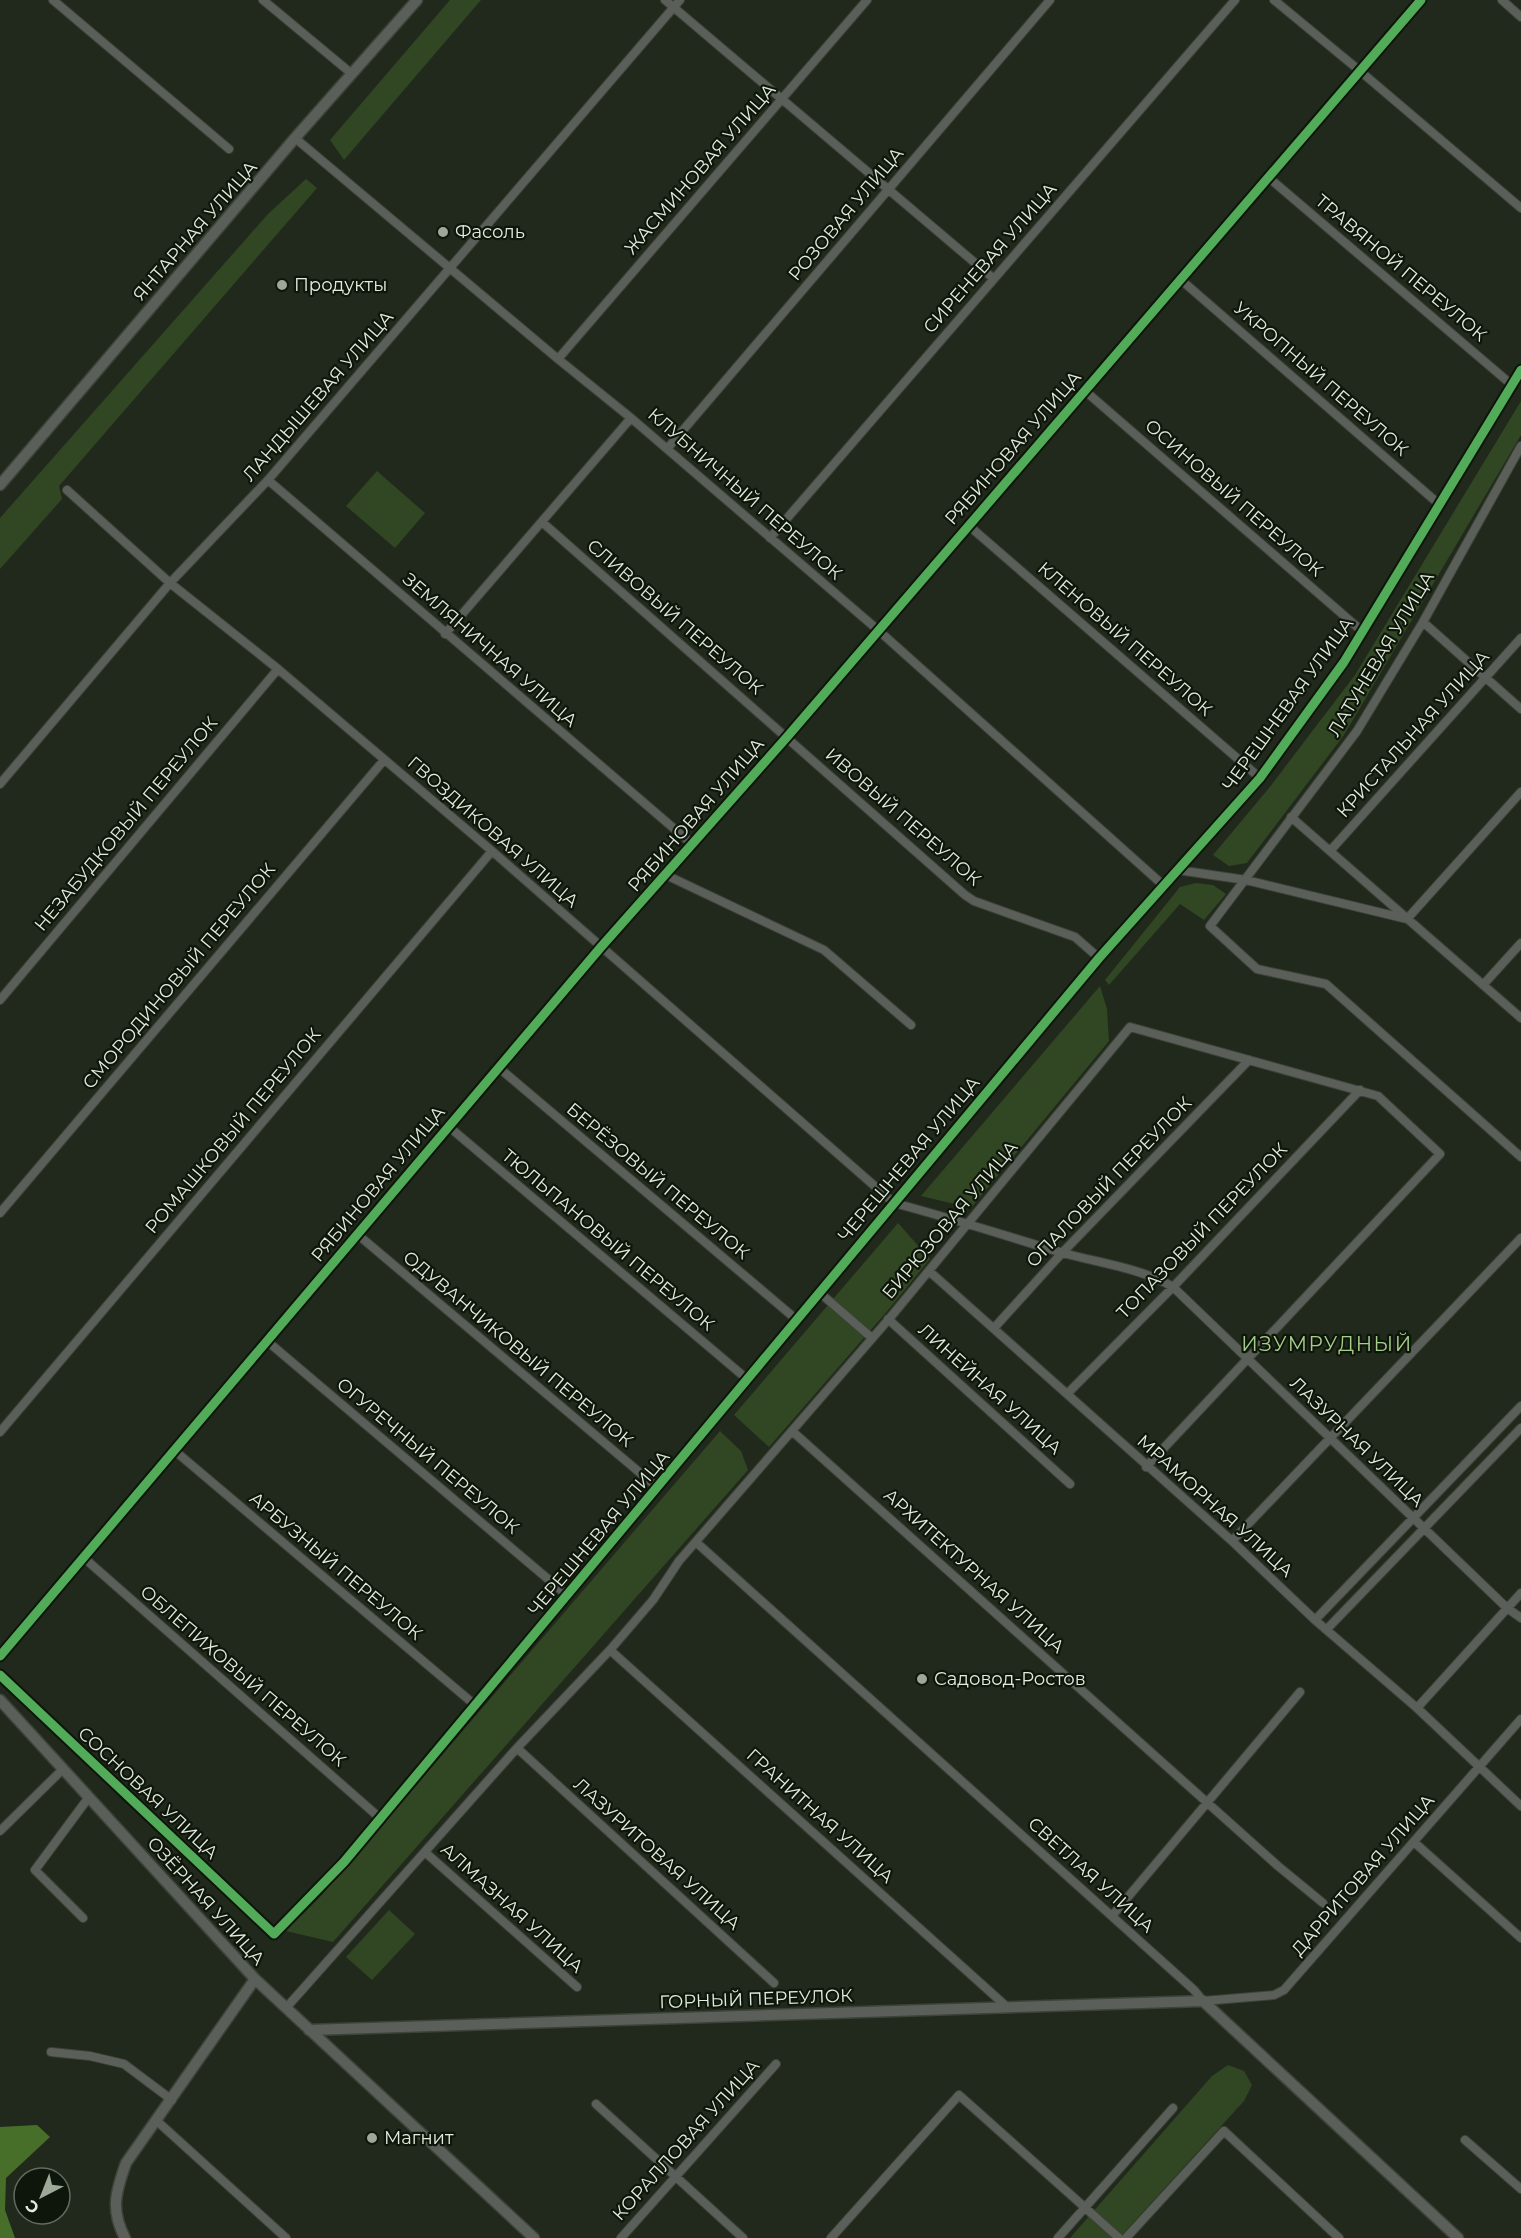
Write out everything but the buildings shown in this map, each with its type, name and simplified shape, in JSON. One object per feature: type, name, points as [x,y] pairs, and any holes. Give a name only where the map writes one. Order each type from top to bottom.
[{"type":"street","points":[[53,0],[229,149]]},
{"type":"street","points":[[263,0],[352,74]]},
{"type":"street","name":"ЯНТАРНАЯ УЛИЦА","points":[[0,485],[417,0]]},
{"type":"street","points":[[665,0],[994,279]]},
{"type":"street","name":"ЛАНДЫШЕВАЯ УЛИЦА","points":[[0,784],[170,583],[268,480],[680,0]]},
{"type":"street","name":"ЖАСМИНОВАЯ УЛИЦА","points":[[558,359],[867,0]]},
{"type":"street","name":"РОЗОВАЯ УЛИЦА","points":[[667,449],[1050,0]]},
{"type":"street","name":"СИРЕНЕВАЯ УЛИЦА","points":[[770,538],[1235,0]]},
{"type":"street","points":[[1274,0],[1521,208]]},
{"type":"street","name":"РЯБИНОВАЯ УЛИЦА","points":[[0,1656],[498,1067],[787,737],[1421,0]]},
{"type":"street","points":[[1502,0],[1521,17]]},
{"type":"street","name":"КЛУБНИЧНЫЙ ПЕРЕУЛОК","points":[[296,138],[631,418],[878,630],[1163,885]]},
{"type":"street","name":"ТРАВЯНОЙ ПЕРЕУЛОК","points":[[1268,177],[1512,385]]},
{"type":"street","name":"УКРОПНЫЙ ПЕРЕУЛОК","points":[[1180,279],[1440,505]]},
{"type":"street","name":"ЧЕРЕШНЕВАЯ УЛИЦА","points":[[274,1935],[344,1862],[381,1819],[1099,958],[1260,778],[1344,662],[1521,370]]},
{"type":"street","name":"ОСИНОВЫЙ ПЕРЕУЛОК","points":[[1084,390],[1363,632]]},
{"type":"street","points":[[445,634],[631,418]]},
{"type":"street","name":"ЛАТУНЕВАЯ УЛИЦА","points":[[1521,446],[1423,622],[1357,731],[1210,926],[1257,969],[1326,984],[1521,1157]]},
{"type":"street","name":"ЗЕМЛЯНИЧНАЯ УЛИЦА","points":[[268,480],[692,844]]},
{"type":"street","name":"ГВОЗДИКОВАЯ УЛИЦА","points":[[67,490],[170,583],[278,669],[492,851],[894,1203]]},
{"type":"street","name":"СЛИВОВЫЙ ПЕРЕУЛОК","points":[[542,522],[787,737]]},
{"type":"street","name":"КЛЕНОВЫЙ ПЕРЕУЛОК","points":[[968,525],[1260,778]]},
{"type":"street","points":[[1423,622],[1521,709]]},
{"type":"street","name":"КРИСТАЛЬНАЯ УЛИЦА","points":[[1330,851],[1521,638]]},
{"type":"street","name":"НЕЗАБУДКОВЫЙ ПЕРЕУЛОК","points":[[0,1000],[278,669]]},
{"type":"street","name":"ИВОВЫЙ ПЕРЕУЛОК","points":[[787,737],[965,895],[974,901],[1075,937],[1099,958]]},
{"type":"street","name":"СМОРОДИНОВЫЙ ПЕРЕУЛОК","points":[[0,1213],[384,760]]},
{"type":"street","points":[[1407,919],[1521,792]]},
{"type":"street","points":[[1291,817],[1521,1018]]},
{"type":"street","name":"РОМАШКОВЫЙ ПЕРЕУЛОК","points":[[0,1432],[492,851]]},
{"type":"street","points":[[1178,870],[1246,880],[1407,919]]},
{"type":"street","points":[[666,875],[824,950],[911,1025]]},
{"type":"street","points":[[1483,985],[1521,943]]},
{"type":"street","name":"БИРЮЗОВАЯ УЛИЦА","points":[[286,2008],[517,1748],[610,1650],[653,1600],[679,1562],[969,1223],[1130,1027],[1249,1060]]},
{"type":"street","points":[[1146,1467],[1440,1154],[1378,1096],[1249,1060]]},
{"type":"street","name":"ОПАЛОВЫЙ ПЕРЕУЛОК","points":[[994,1328],[1062,1253],[1249,1060]]},
{"type":"street","name":"БЕРЁЗОВЫЙ ПЕРЕУЛОК","points":[[498,1067],[797,1320]]},
{"type":"street","name":"ТОПАЗОВЫЙ ПЕРЕУЛОК","points":[[1067,1394],[1173,1287],[1360,1090]]},
{"type":"street","name":"ТЮЛЬПАНОВЫЙ ПЕРЕУЛОК","points":[[448,1126],[747,1379]]},
{"type":"street","points":[[894,1203],[969,1223],[1062,1253],[1157,1278],[1173,1287]]},
{"type":"street","name":"ОДУВАНЧИКОВЫЙ ПЕРЕУЛОК","points":[[357,1234],[658,1488]]},
{"type":"street","points":[[1232,1541],[1521,1238]]},
{"type":"street","name":"МРАМОРНАЯ УЛИЦА","points":[[928,1271],[1232,1541],[1316,1620],[1417,1708],[1521,1806]]},
{"type":"street","name":"ЛАЗУРНАЯ УЛИЦА","points":[[1173,1287],[1423,1529],[1507,1608],[1521,1618]]},
{"type":"street","points":[[820,1293],[872,1338]]},
{"type":"street","name":"ЛИНЕЙНАЯ УЛИЦА","points":[[888,1319],[1070,1484]]},
{"type":"street","name":"ОГУРЕЧНЫЙ ПЕРЕУЛОК","points":[[267,1341],[568,1596]]},
{"type":"street","points":[[1316,1620],[1521,1406]]},
{"type":"street","points":[[1327,1629],[1521,1428]]},
{"type":"street","name":"АРХИТЕКТУРНАЯ УЛИЦА","points":[[792,1431],[1278,1866],[1323,1903]]},
{"type":"street","name":"АРБУЗНЫЙ ПЕРЕУЛОК","points":[[175,1451],[475,1705]]},
{"type":"street","name":"СВЕТЛАЯ УЛИЦА","points":[[697,1543],[1194,1989],[1203,2001],[1458,2238]]},
{"type":"street","name":"ОБЛЕПИХОВЫЙ ПЕРЕУЛОК","points":[[84,1557],[381,1819]]},
{"type":"street","points":[[1417,1708],[1521,1593]]},
{"type":"street","name":"ГРАНИТНАЯ УЛИЦА","points":[[610,1650],[1006,2007]]},
{"type":"street","name":"СОСНОВАЯ УЛИЦА","points":[[0,1675],[274,1935]]},
{"type":"street","points":[[1112,1916],[1300,1692]]},
{"type":"street","name":"ОЗЁРНАЯ УЛИЦА","points":[[0,1700],[255,1979],[126,2163],[117,2188],[115,2211],[125,2238]]},
{"type":"street","name":"ДАРРИТОВАЯ УЛИЦА","points":[[1203,2001],[1274,1995],[1284,1990],[1521,1719]]},
{"type":"street","name":"ЛАЗУРИТОВАЯ УЛИЦА","points":[[517,1748],[774,1983]]},
{"type":"street","points":[[0,1831],[63,1770]]},
{"type":"street","points":[[83,1918],[35,1870],[89,1797]]},
{"type":"street","points":[[1414,1842],[1521,1938]]},
{"type":"street","name":"АЛМАЗНАЯ УЛИЦА","points":[[426,1852],[577,1987]]},
{"type":"street","points":[[255,1979],[534,2238]]},
{"type":"street","name":"ГОРНЫЙ ПЕРЕУЛОК","points":[[309,2030],[1203,2001]]},
{"type":"street","points":[[51,2052],[90,2056],[124,2064],[172,2100]]},
{"type":"street","name":"КОРАЛЛОВАЯ УЛИЦА","points":[[621,2238],[776,2064]]},
{"type":"street","points":[[831,2238],[959,2095],[1119,2238]]},
{"type":"street","points":[[596,2104],[743,2238]]},
{"type":"street","points":[[1058,2238],[1173,2108]]},
{"type":"street","points":[[157,2121],[286,2238]]},
{"type":"street","points":[[1126,2238],[1224,2131],[1338,2238]]},
{"type":"street","points":[[1465,2140],[1521,2188]]},
{"type":"shaded area","points":[[450,0],[481,0],[344,160],[330,140]]},
{"type":"shaded area","points":[[306,179],[317,188],[59,486],[62,499],[0,569],[0,518],[268,214]]},
{"type":"shaded area","points":[[1521,401],[1521,435],[1344,735],[1247,863],[1229,866],[1213,855],[1269,788],[1355,675]]},
{"type":"shaded area","points":[[377,471],[425,513],[395,548],[346,506]]},
{"type":"shaded area","points":[[1196,883],[1213,885],[1226,894],[1204,920],[1180,904],[1109,985],[1105,980],[1180,887]]},
{"type":"shaded area","points":[[1100,986],[1107,1009],[1109,1041],[971,1208],[921,1196]]},
{"type":"shaded area","points":[[898,1223],[930,1259],[769,1447],[734,1415]]},
{"type":"shaded area","points":[[720,1431],[741,1451],[748,1470],[333,1942],[286,1931],[320,1897]]},
{"type":"shaded area","points":[[389,1910],[415,1934],[372,1980],[346,1957]]},
{"type":"shaded area","points":[[1228,2065],[1244,2071],[1252,2085],[1244,2101],[1119,2238],[1070,2238],[1212,2076]]},
{"type":"shaded area","points":[[37,2125],[50,2137],[19,2166],[12,2166],[12,2172],[6,2178],[5,2210],[15,2238],[0,2238],[0,2127]]},
{"type":"cycle path","points":[[0,1656],[601,947],[787,737],[1421,0]]},
{"type":"cycle path","points":[[0,1675],[274,1934],[344,1862],[1099,958],[1260,778],[1344,662],[1521,370]]},
{"type":"place","name":"Фасоль","points":[[443,232]]},
{"type":"place","name":"Продукты","points":[[282,285]]},
{"type":"place","name":"Садовод-Ростов","points":[[922,1679]]},
{"type":"place","name":"Магнит","points":[[372,2138]]},
{"type":"district","name":"ИЗУМРУДНЫЙ","points":[[1327,1344]]}]
